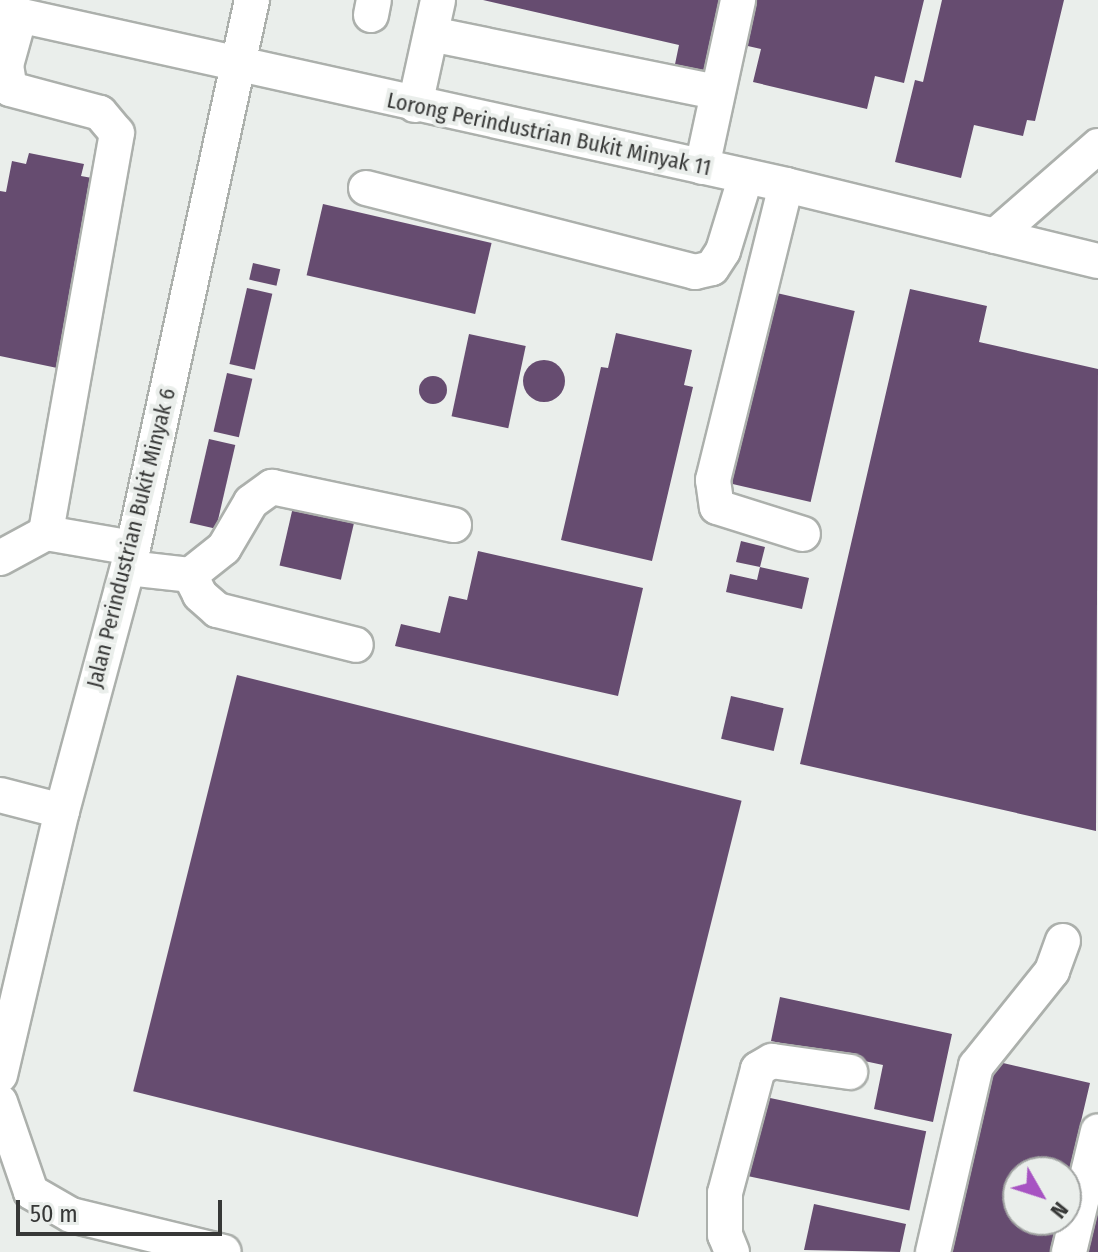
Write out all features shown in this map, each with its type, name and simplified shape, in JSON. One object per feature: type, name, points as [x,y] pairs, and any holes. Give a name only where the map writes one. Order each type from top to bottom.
[{"type":"street","name":"Jalan Perindustrian Bukit Minyak 6","points":[[0,1075],[62,811],[130,558],[252,0]]},
{"type":"street","points":[[415,105],[438,0]]},
{"type":"street","points":[[702,167],[738,0]]},
{"type":"street","name":"Lorong Perindustrian Bukit Minyak 11","points":[[10,13],[236,66],[786,185],[1098,261]]},
{"type":"street","points":[[10,13],[6,65],[10,89],[100,113],[117,133],[46,533]]},
{"type":"street","points":[[431,34],[716,92]]},
{"type":"street","points":[[995,236],[1098,146]]},
{"type":"street","points":[[366,188],[695,272],[712,268],[723,251],[746,176]]},
{"type":"street","points":[[786,185],[713,480],[717,507],[803,534]]},
{"type":"street","points":[[190,575],[224,548],[251,502],[272,487],[454,525]]},
{"type":"street","points":[[0,558],[46,533],[190,575],[200,595],[217,610],[356,645]]},
{"type":"street","points":[[0,795],[62,811]]},
{"type":"street","points":[[933,1252],[976,1066],[1052,971],[1063,941]]},
{"type":"street","points":[[732,1252],[725,1235],[725,1193],[758,1069],[772,1061],[850,1072]]},
{"type":"street","points":[[0,1102],[31,1192],[71,1215],[143,1242],[224,1252]]},
{"type":"street","points":[[1069,1252],[1098,1131]]},
{"type":"building","points":[[483,0],[726,0],[708,77],[674,69],[679,45]]},
{"type":"building","points":[[750,0],[924,0],[904,83],[875,76],[867,109],[753,82],[761,49],[739,44]]},
{"type":"building","points":[[942,0],[1064,0],[1035,121],[1027,120],[1023,136],[974,125],[961,178],[895,162],[915,80],[923,82]]},
{"type":"building","points":[[29,153],[84,164],[81,176],[103,180],[62,369],[0,356],[0,191],[6,192],[12,161],[26,164]]},
{"type":"building","points":[[323,204],[492,243],[475,314],[307,275]]},
{"type":"building","points":[[253,263],[280,269],[276,286],[249,280]]},
{"type":"building","points":[[247,288],[272,294],[255,370],[229,364]]},
{"type":"building","points":[[910,289],[987,306],[979,342],[1098,369],[1096,831],[800,764]]},
{"type":"building","points":[[768,291],[855,311],[811,502],[724,482]]},
{"type":"building","points":[[616,333],[692,350],[684,385],[693,387],[652,561],[561,540],[601,367],[608,368]]},
{"type":"building","points":[[469,334],[526,346],[508,428],[452,416]]},
{"type":"building","points":[[544,360],[559,366],[565,381],[559,396],[544,402],[529,396],[523,381],[529,366]]},
{"type":"building","points":[[227,373],[252,379],[239,437],[214,431]]},
{"type":"building","points":[[433,376],[443,380],[447,390],[443,400],[433,404],[423,400],[419,390],[423,380]]},
{"type":"building","points":[[209,439],[235,445],[216,529],[190,523]]},
{"type":"building","points":[[293,507],[354,521],[341,580],[280,565]]},
{"type":"building","points":[[741,541],[765,547],[760,567],[736,562]]},
{"type":"building","points":[[478,551],[643,588],[618,696],[395,646],[401,624],[440,633],[449,596],[467,600]]},
{"type":"building","points":[[760,567],[809,578],[802,609],[726,592],[730,574],[757,580]]},
{"type":"building","points":[[237,675],[742,801],[638,1217],[133,1091]]},
{"type":"building","points":[[731,696],[784,708],[774,751],[721,739]]},
{"type":"building","points":[[780,997],[952,1034],[933,1122],[874,1109],[883,1065],[771,1041]]},
{"type":"building","points":[[986,1059],[1090,1083],[1073,1156],[1002,1156],[1002,1236],[1054,1236],[1051,1252],[941,1252]]},
{"type":"building","points":[[756,1095],[926,1131],[909,1210],[739,1174]]},
{"type":"building","points":[[1098,1161],[1098,1252],[1076,1252]]},
{"type":"building","points":[[814,1204],[906,1224],[900,1252],[804,1250]]}]
